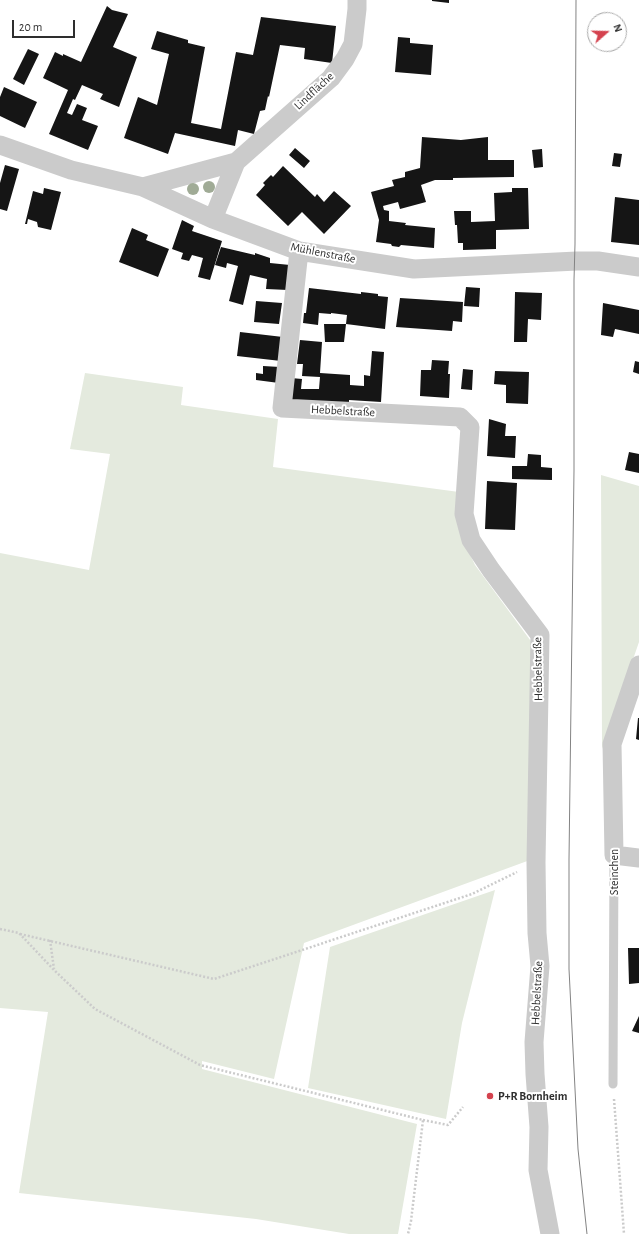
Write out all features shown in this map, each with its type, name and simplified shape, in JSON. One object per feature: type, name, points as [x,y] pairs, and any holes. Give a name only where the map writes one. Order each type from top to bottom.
[{"type":"street","name":"Lindfläche","points":[[143,187],[236,162],[331,78],[345,59],[353,44],[357,0]]},
{"type":"street","name":"Mühlenstraße","points":[[0,145],[71,170],[143,187],[213,219],[299,251],[414,269],[577,261],[598,261],[639,267]]},
{"type":"street","name":"Lindfläche","points":[[213,219],[236,162]]},
{"type":"street","name":"Hebbelstraße","points":[[299,251],[282,408],[460,417],[470,427],[464,514],[471,540],[490,570],[540,635],[536,862],[537,933],[540,966],[534,1042],[539,1127],[538,1170],[550,1234]]},
{"type":"street","name":"Steinchen","points":[[614,855],[612,744],[639,665]]},
{"type":"street","points":[[614,855],[639,858]]},
{"type":"lane","name":"Steinchen","points":[[614,855],[614,1084]]},
{"type":"path","points":[[0,929],[214,979],[472,894],[536,862]]},
{"type":"path","points":[[19,934],[95,1009],[200,1065],[423,1120],[448,1124],[463,1107]]},
{"type":"path","points":[[50,940],[54,970]]},
{"type":"path","points":[[614,1084],[624,1234]]},
{"type":"path","points":[[408,1234],[411,1221],[423,1120]]},
{"type":"shaded area","points":[[85,373],[183,387],[181,405],[278,419],[273,467],[459,492],[460,534],[475,565],[533,644],[530,860],[304,943],[274,1079],[202,1061],[202,1069],[417,1124],[398,1234],[349,1234],[256,1219],[19,1193],[48,1012],[0,1008],[0,553],[89,570],[110,454],[70,449]]},
{"type":"shaded area","points":[[601,475],[639,486],[639,642],[602,749]]},
{"type":"shaded area","points":[[495,890],[462,1023],[446,1119],[308,1088],[330,947]]},
{"type":"building","points":[[449,0],[449,3],[432,1]]},
{"type":"building","points":[[107,6],[112,10],[128,14],[113,47],[137,57],[119,107],[100,99],[103,94],[82,85],[75,100],[73,99],[67,113],[72,115],[77,104],[87,108],[82,120],[98,126],[88,150],[49,134],[68,90],[43,78],[55,52],[81,62]]},
{"type":"building","points":[[261,17],[336,26],[332,63],[304,59],[305,48],[280,45],[265,110],[260,111],[254,134],[238,130],[235,146],[175,133],[168,154],[124,138],[138,97],[157,105],[169,54],[151,49],[157,31],[188,40],[188,43],[205,47],[191,123],[221,129],[236,52],[253,55]]},
{"type":"building","points":[[398,37],[410,38],[410,43],[433,45],[431,75],[395,72]]},
{"type":"building","points":[[28,49],[39,54],[24,85],[13,79]]},
{"type":"building","points":[[4,87],[37,102],[25,128],[0,116],[0,97]]},
{"type":"building","points":[[422,137],[461,140],[488,137],[488,160],[514,160],[514,177],[453,178],[453,180],[435,180],[421,185],[426,202],[400,209],[398,202],[383,206],[384,210],[389,211],[389,221],[406,223],[405,225],[435,228],[434,248],[401,245],[399,247],[392,246],[391,244],[376,242],[379,220],[371,192],[394,186],[392,180],[405,177],[405,172],[420,168]]},
{"type":"building","points":[[295,148],[310,161],[304,168],[289,155]]},
{"type":"building","points":[[542,149],[543,167],[534,168],[532,150]]},
{"type":"building","points":[[614,153],[622,154],[620,167],[612,166]]},
{"type":"building","points":[[5,165],[19,169],[7,211],[0,209],[0,183]]},
{"type":"building","points":[[283,166],[315,197],[317,194],[324,202],[334,191],[351,206],[324,234],[302,212],[288,226],[256,195],[265,185],[263,183],[271,175],[273,177]]},
{"type":"building","points":[[44,188],[61,192],[51,230],[38,227],[37,222],[28,219],[27,224],[25,224],[33,191],[43,194]]},
{"type":"building","points":[[512,188],[528,188],[529,229],[496,230],[496,249],[463,250],[463,243],[458,243],[457,225],[455,225],[454,211],[471,211],[471,222],[495,221],[494,193],[512,192]]},
{"type":"building","points":[[615,197],[639,200],[639,245],[611,242]]},
{"type":"building","points":[[182,220],[194,226],[192,231],[222,241],[210,280],[198,277],[203,258],[192,255],[189,261],[181,259],[183,253],[172,249]]},
{"type":"building","points":[[132,228],[148,235],[146,240],[169,249],[158,277],[119,262]]},
{"type":"building","points":[[221,247],[255,255],[255,253],[270,258],[270,263],[290,265],[288,290],[266,289],[267,279],[250,275],[243,305],[229,301],[238,266],[227,263],[226,268],[215,265]]},
{"type":"building","points":[[466,287],[480,288],[479,307],[464,306]]},
{"type":"building","points":[[309,288],[361,294],[361,292],[370,293],[388,297],[385,329],[346,324],[347,315],[331,313],[319,313],[318,325],[303,323],[304,313],[306,313]]},
{"type":"building","points":[[515,292],[542,293],[541,320],[528,319],[527,342],[514,342]]},
{"type":"building","points":[[400,298],[463,302],[462,322],[453,321],[452,331],[396,327]]},
{"type":"building","points":[[256,301],[282,303],[279,324],[254,322]]},
{"type":"building","points":[[603,303],[639,310],[639,334],[615,329],[613,337],[601,335]]},
{"type":"building","points":[[324,324],[346,324],[344,342],[325,342]]},
{"type":"building","points":[[240,332],[283,337],[281,361],[237,356]]},
{"type":"building","points":[[300,340],[322,342],[320,373],[350,375],[350,385],[364,386],[364,375],[370,376],[372,351],[384,352],[381,402],[349,400],[349,403],[288,401],[291,378],[302,379],[301,389],[319,389],[320,377],[302,376],[303,364],[297,364]]},
{"type":"building","points":[[432,360],[449,361],[449,398],[420,396],[421,370],[431,370]]},
{"type":"building","points":[[635,361],[639,362],[639,374],[633,372]]},
{"type":"building","points":[[263,366],[280,367],[279,383],[256,380],[256,373],[263,374]]},
{"type":"building","points":[[463,369],[473,370],[472,390],[461,389]]},
{"type":"building","points":[[495,371],[529,372],[528,404],[506,403],[506,385],[494,384]]},
{"type":"building","points":[[489,419],[506,424],[505,436],[516,436],[515,458],[487,456]]},
{"type":"building","points":[[629,452],[639,454],[639,473],[625,470]]},
{"type":"building","points":[[528,454],[541,455],[541,467],[552,468],[552,480],[512,479],[512,466],[527,466]]},
{"type":"building","points":[[487,481],[517,483],[515,530],[485,529]]},
{"type":"building","points":[[639,718],[639,740],[636,739]]},
{"type":"building","points":[[628,948],[639,948],[639,983],[629,984]]},
{"type":"building","points":[[639,1016],[639,1033],[632,1031]]},
{"type":"tram line","points":[[576,0],[574,470],[569,969],[578,1149],[587,1234]]},
{"type":"place","name":"P+R Bornheim","points":[[490,1096]]}]
